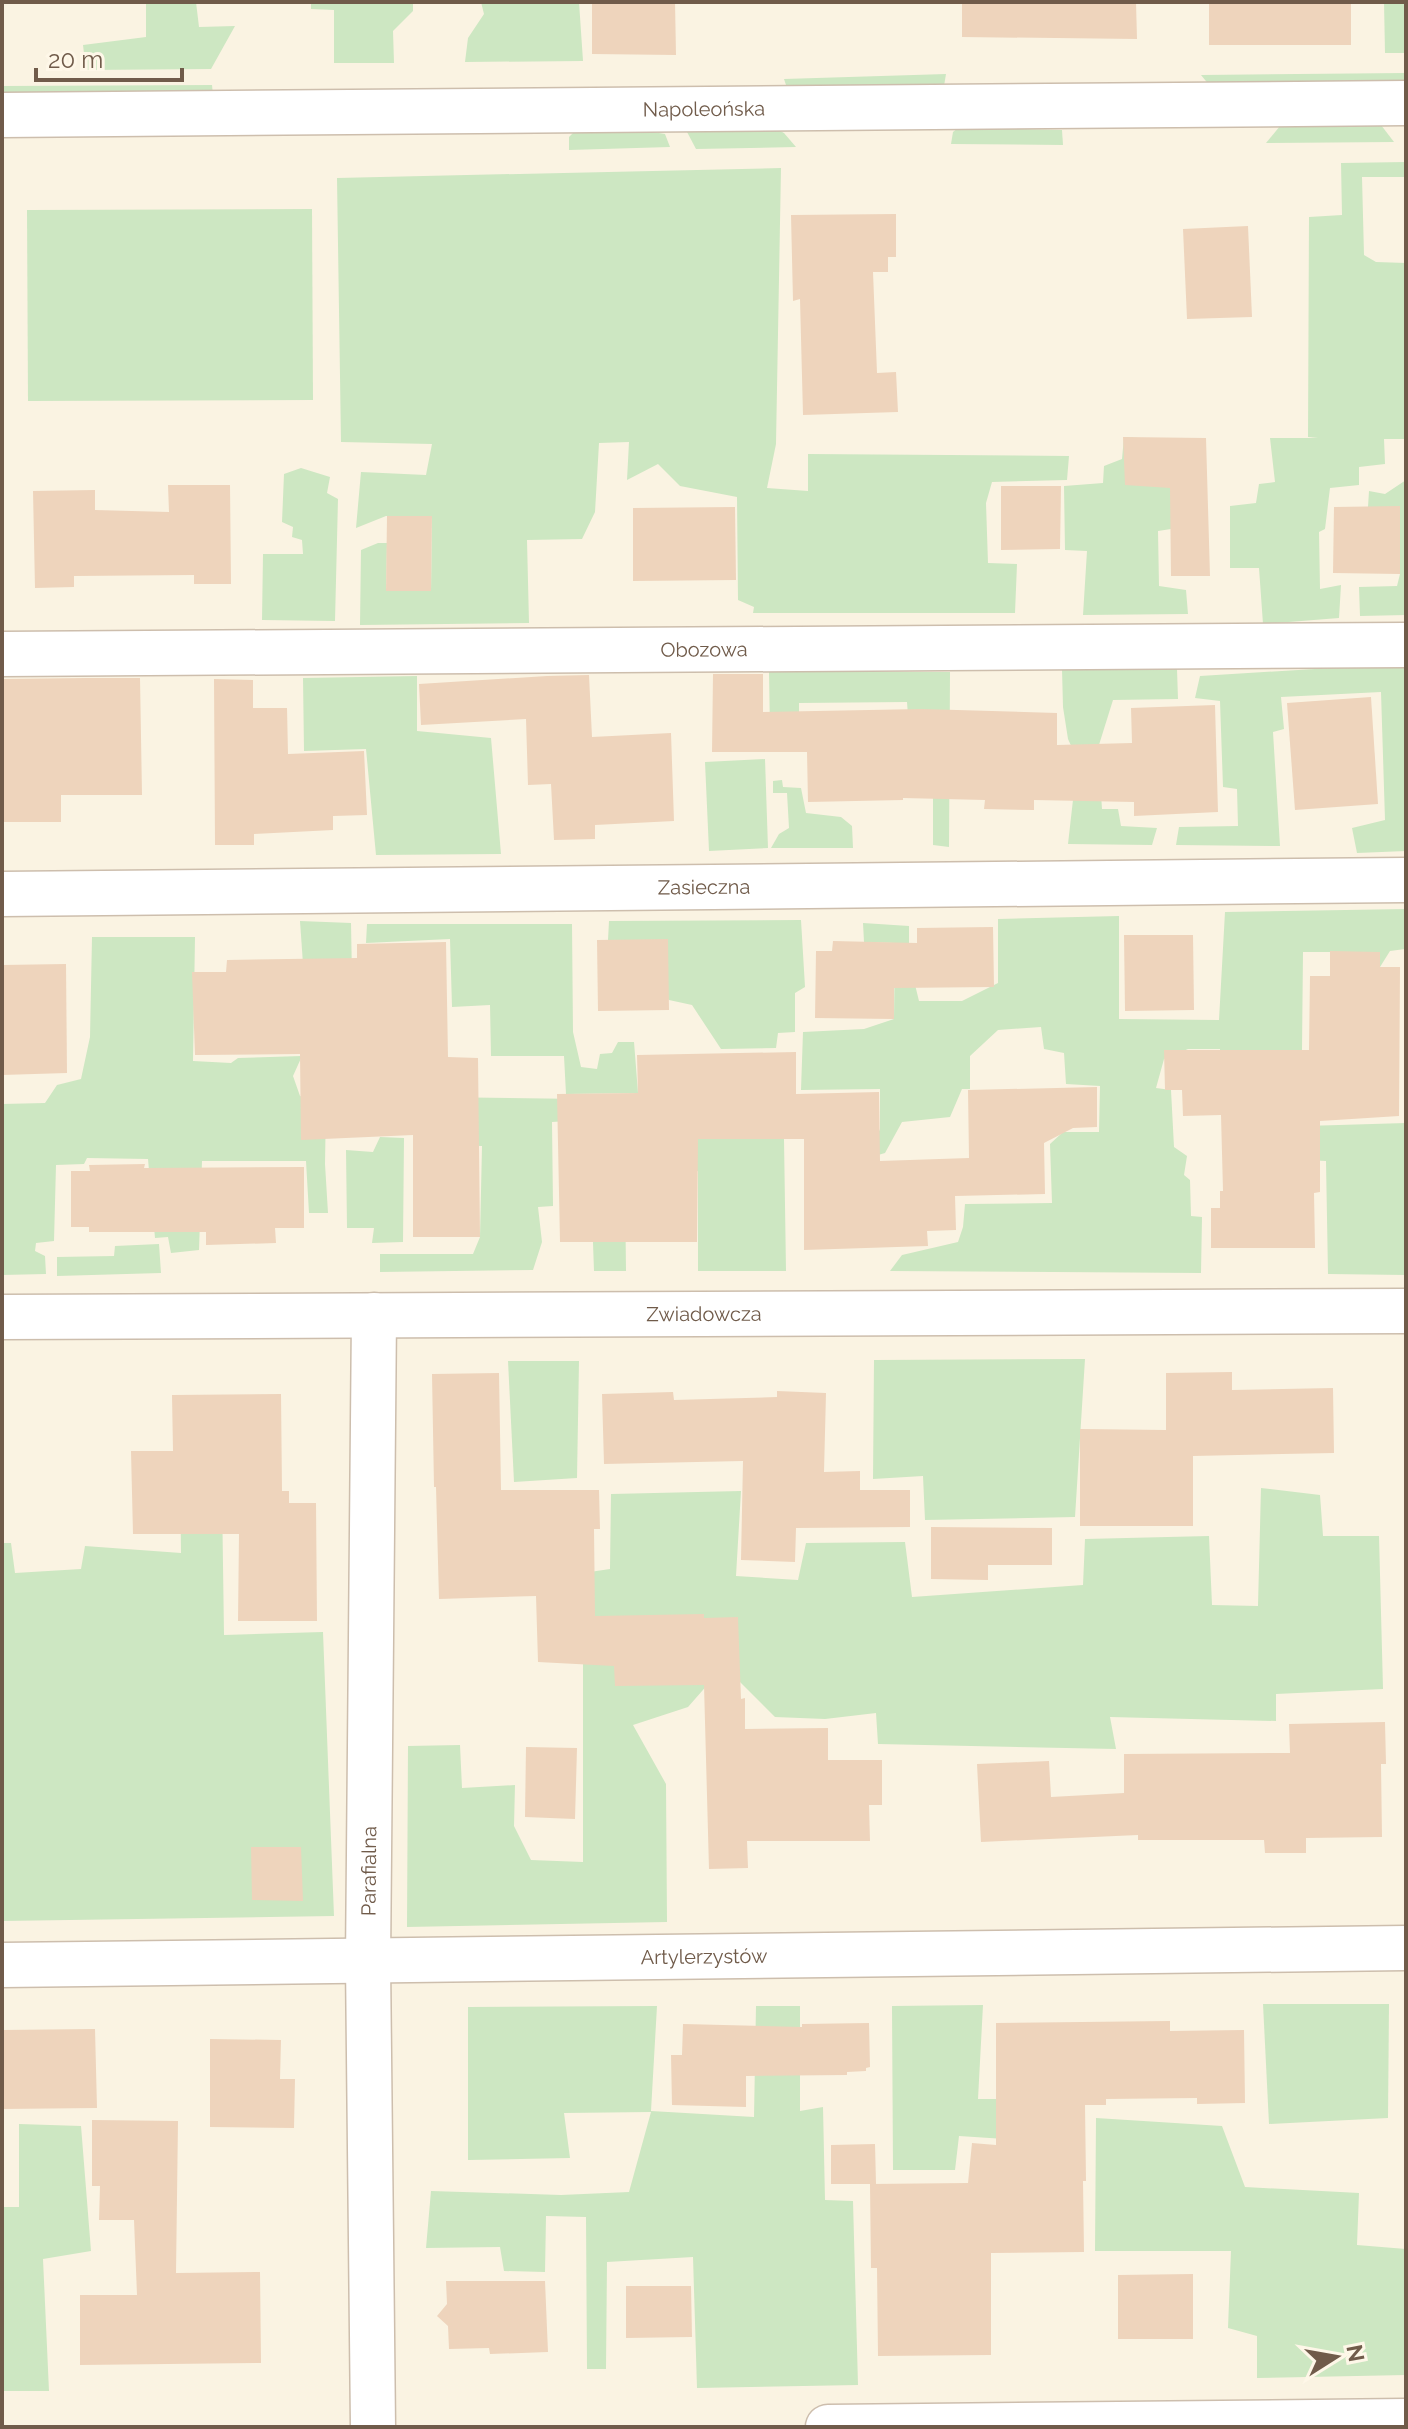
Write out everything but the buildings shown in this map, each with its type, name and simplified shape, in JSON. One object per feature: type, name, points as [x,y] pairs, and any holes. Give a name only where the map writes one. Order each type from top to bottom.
[{"type":"street","name":"Napoleońska","points":[[2,115],[1406,103]]},
{"type":"street","name":"Obozowa","points":[[2,654],[1406,645]]},
{"type":"street","name":"Zasieczna","points":[[2,894],[1406,880]]},
{"type":"street","name":"Zwiadowcza","points":[[2,1317],[1406,1311]]},
{"type":"street","name":"Parafialna","points":[[373,2427],[368,1962],[374,1315]]},
{"type":"street","name":"Artylerzystów","points":[[2,1965],[1406,1948]]},
{"type":"street","points":[[828,2427],[1406,2421]]},
{"type":"green space","points":[[146,2],[196,2],[199,27],[235,26],[211,69],[86,70],[83,45],[146,37]]},
{"type":"green space","points":[[311,2],[413,2],[413,11],[393,31],[394,63],[334,63],[334,10],[311,9]]},
{"type":"green space","points":[[481,2],[579,2],[583,61],[465,62],[468,38],[484,14]]},
{"type":"green space","points":[[1384,2],[1406,2],[1406,53],[1385,53]]},
{"type":"green space","points":[[1406,73],[1406,83],[1210,86],[1201,75]]},
{"type":"green space","points":[[946,74],[944,86],[787,88],[784,79]]},
{"type":"green space","points":[[212,85],[213,95],[2,96],[2,86]]},
{"type":"green space","points":[[1375,122],[1394,142],[1266,143],[1280,126]]},
{"type":"green space","points":[[958,128],[1062,130],[1063,145],[951,144],[953,132]]},
{"type":"green space","points":[[686,130],[778,130],[796,147],[696,149]]},
{"type":"green space","points":[[573,133],[659,133],[665,134],[670,147],[569,150],[569,137]]},
{"type":"green space","points":[[1406,162],[1406,177],[1362,177],[1364,255],[1376,262],[1406,263],[1406,439],[1384,439],[1385,464],[1359,467],[1359,485],[1330,488],[1325,529],[1319,532],[1320,589],[1341,585],[1339,618],[1263,624],[1259,568],[1230,568],[1230,506],[1256,503],[1259,484],[1275,482],[1270,438],[1318,438],[1308,437],[1309,217],[1342,215],[1341,163]]},
{"type":"green space","points":[[781,168],[776,444],[767,488],[808,491],[808,454],[1069,456],[1067,480],[992,482],[986,503],[988,563],[1017,564],[1015,613],[753,613],[754,607],[738,600],[737,497],[680,486],[658,464],[627,480],[629,442],[599,443],[595,512],[582,539],[527,540],[529,623],[360,625],[361,550],[387,543],[386,591],[431,591],[432,517],[386,516],[356,528],[361,472],[426,475],[432,444],[341,442],[337,178]]},
{"type":"green space","points":[[312,209],[313,400],[28,401],[27,210]]},
{"type":"green space","points":[[1124,437],[1154,439],[1181,473],[1171,529],[1158,531],[1159,586],[1186,590],[1188,614],[1083,615],[1087,551],[1065,550],[1064,486],[1103,483],[1104,466],[1122,459]]},
{"type":"green space","points":[[301,468],[330,477],[327,493],[338,499],[335,621],[262,620],[263,554],[303,554],[302,540],[292,537],[293,527],[282,522],[284,474]]},
{"type":"green space","points":[[1406,480],[1406,615],[1360,616],[1359,587],[1397,586],[1400,574],[1368,507],[1369,491],[1385,494]]},
{"type":"green space","points":[[1406,665],[1406,851],[1357,853],[1352,828],[1385,820],[1381,692],[1281,697],[1284,729],[1273,732],[1280,846],[1176,845],[1179,827],[1238,826],[1237,789],[1223,787],[1220,701],[1195,698],[1200,676]]},
{"type":"green space","points":[[1062,669],[1177,669],[1178,699],[1113,700],[1098,748],[1102,809],[1118,809],[1121,826],[1157,828],[1152,845],[1068,844],[1074,791],[1073,750],[1063,707]]},
{"type":"green space","points":[[769,672],[950,672],[949,847],[933,845],[933,791],[909,729],[907,702],[799,703],[799,730],[770,731]]},
{"type":"green space","points":[[417,676],[417,731],[491,738],[501,854],[376,855],[366,749],[304,751],[303,678]]},
{"type":"green space","points":[[765,759],[768,848],[709,851],[705,762]]},
{"type":"green space","points":[[782,780],[783,787],[801,788],[806,813],[841,817],[852,826],[853,848],[771,848],[779,834],[789,828],[787,793],[773,793],[773,781]]},
{"type":"green space","points":[[1406,909],[1406,987],[1405,949],[1390,951],[1380,967],[1380,952],[1303,952],[1302,1050],[1263,1050],[1221,1074],[1220,1049],[1188,1049],[1164,1059],[1156,1088],[1171,1090],[1174,1147],[1187,1156],[1184,1175],[1190,1180],[1191,1216],[1202,1217],[1201,1273],[890,1271],[902,1255],[958,1242],[965,1204],[1052,1203],[1050,1144],[1063,1132],[1099,1132],[1100,1086],[1066,1084],[1064,1053],[1044,1049],[1041,1027],[998,1030],[970,1056],[970,1089],[962,1089],[950,1117],[902,1122],[885,1153],[868,1158],[880,1129],[880,1089],[801,1090],[803,1032],[864,1029],[894,1019],[895,943],[864,942],[863,923],[909,926],[909,960],[919,1001],[962,1001],[998,983],[998,919],[1119,916],[1119,1019],[1219,1020],[1225,912]]},
{"type":"green space","points":[[801,920],[805,987],[795,993],[795,1032],[778,1033],[776,1048],[721,1049],[692,1005],[669,1000],[608,940],[609,921]]},
{"type":"green space","points":[[300,921],[351,923],[353,1031],[307,1021]]},
{"type":"green space","points":[[367,924],[572,924],[573,1032],[581,1067],[597,1069],[600,1054],[612,1053],[618,1042],[634,1042],[638,1093],[566,1094],[564,1056],[491,1056],[490,1005],[452,1007],[450,939],[366,943]]},
{"type":"green space","points":[[92,937],[195,937],[193,1061],[231,1063],[238,1058],[302,1056],[293,1076],[300,1096],[326,1104],[328,1213],[309,1213],[306,1161],[202,1161],[199,1250],[171,1253],[168,1237],[155,1238],[148,1159],[87,1158],[84,1164],[56,1165],[54,1241],[36,1243],[35,1251],[45,1256],[46,1274],[2,1275],[2,1104],[45,1103],[57,1085],[81,1079],[90,1037]]},
{"type":"green space","points":[[434,1097],[582,1099],[583,1120],[552,1122],[553,1206],[538,1207],[542,1242],[533,1270],[380,1272],[380,1254],[473,1254],[480,1237],[482,1146],[431,1145]]},
{"type":"green space","points":[[1406,1123],[1406,1275],[1328,1274],[1326,1161],[1307,1160],[1305,1126]]},
{"type":"green space","points":[[615,1130],[784,1139],[786,1271],[698,1271],[698,1171],[625,1187],[626,1271],[594,1271],[591,1187]]},
{"type":"green space","points":[[380,1137],[404,1138],[403,1242],[372,1243],[374,1228],[347,1228],[346,1150],[373,1152]]},
{"type":"green space","points":[[159,1244],[161,1273],[57,1276],[57,1257],[114,1256],[115,1246]]},
{"type":"green space","points":[[1085,1359],[1075,1517],[925,1520],[923,1476],[873,1479],[874,1360]]},
{"type":"green space","points":[[508,1361],[579,1361],[577,1478],[514,1482]]},
{"type":"green space","points":[[180,1465],[222,1494],[224,1635],[323,1632],[334,1916],[2,1921],[2,1543],[11,1543],[15,1573],[81,1569],[85,1546],[181,1553]]},
{"type":"green space","points":[[1261,1488],[1320,1495],[1323,1536],[1379,1536],[1383,1689],[1276,1694],[1276,1721],[1110,1717],[1116,1749],[878,1744],[876,1713],[825,1719],[775,1717],[724,1666],[688,1707],[633,1725],[666,1784],[667,1922],[407,1927],[408,1746],[460,1745],[462,1788],[515,1785],[514,1826],[531,1860],[583,1862],[583,1573],[610,1569],[611,1494],[741,1491],[736,1576],[798,1580],[806,1543],[905,1542],[912,1597],[1083,1585],[1085,1539],[1209,1536],[1212,1605],[1258,1606]]},
{"type":"green space","points":[[1263,2004],[1389,2004],[1388,2118],[1269,2124]]},
{"type":"green space","points":[[983,2005],[978,2099],[1030,2099],[1005,2139],[959,2136],[955,2170],[893,2170],[892,2006]]},
{"type":"green space","points":[[657,2006],[651,2111],[754,2117],[756,2006],[800,2006],[800,2111],[823,2107],[825,2200],[853,2201],[858,2385],[697,2388],[693,2257],[607,2262],[606,2369],[587,2369],[586,2217],[546,2216],[545,2272],[504,2271],[500,2247],[426,2248],[431,2191],[561,2195],[629,2192],[651,2112],[564,2113],[570,2158],[468,2160],[468,2007]]},
{"type":"green space","points":[[1096,2118],[1222,2126],[1245,2187],[1359,2193],[1357,2245],[1406,2249],[1406,2375],[1257,2378],[1257,2336],[1228,2328],[1231,2251],[1095,2251]]},
{"type":"green space","points":[[19,2124],[81,2126],[91,2251],[43,2259],[49,2391],[2,2391],[2,2207],[19,2207]]}]
